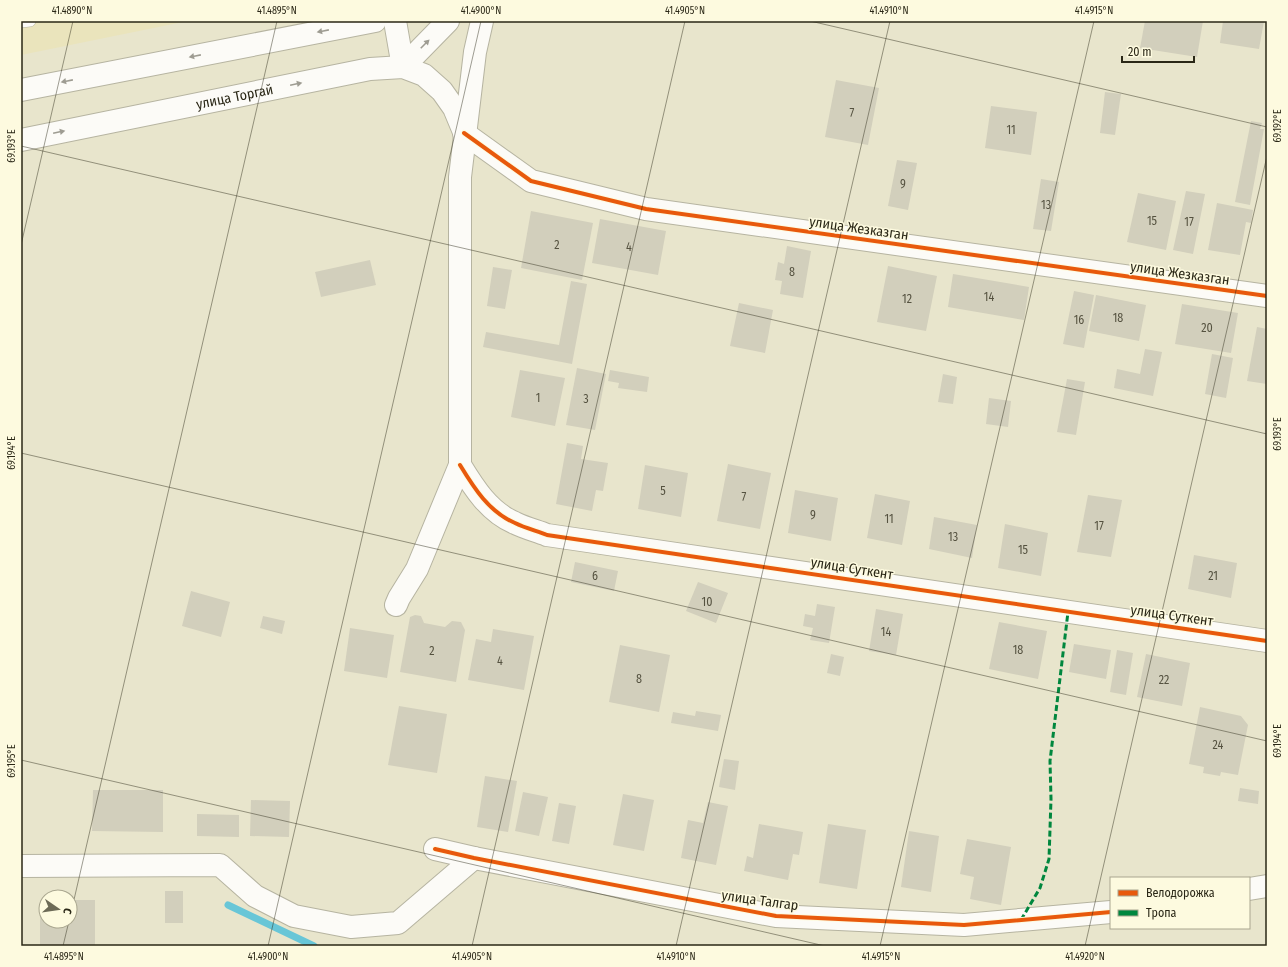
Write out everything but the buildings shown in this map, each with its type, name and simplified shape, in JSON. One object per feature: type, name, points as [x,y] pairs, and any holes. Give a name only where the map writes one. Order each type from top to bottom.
[{"type":"street","points":[[21,90],[375,21]]},
{"type":"street","points":[[395,21],[403,67]]},
{"type":"street","points":[[403,67],[448,21]]},
{"type":"street","points":[[396,605],[418,569],[460,466],[460,177],[464,133],[475,52],[482,21]]},
{"type":"street","points":[[403,67],[424,75],[442,91],[454,108],[464,133]]},
{"type":"street","name":"улица Торгай","points":[[21,140],[370,69],[403,67]]},
{"type":"street","name":"улица Жезказган","points":[[464,133],[531,181],[646,209],[1267,296]]},
{"type":"street","name":"улица Суткент","points":[[460,466],[475,490],[495,511],[514,523],[547,534],[1267,641]]},
{"type":"street","name":"улица Талгар","points":[[435,849],[474,858],[776,916],[964,925],[1110,912]]},
{"type":"street","points":[[21,866],[220,865],[256,896],[294,916],[351,927],[398,923],[474,858]]},
{"type":"street","points":[[1250,889],[1267,886]]},
{"type":"lane","points":[[21,22],[30,21]]},
{"type":"shaded area","points":[[21,21],[188,21],[21,55]]},
{"type":"waterway","points":[[228,905],[314,946]]},
{"type":"marked path","points":[[1021,920],[1040,888],[1049,859],[1051,799],[1050,761],[1068,612]]},
{"type":"cycle path","points":[[464,133],[531,181],[646,209],[1267,296]]},
{"type":"cycle path","points":[[460,465],[477,491],[497,513],[519,525],[547,535],[1267,641]]},
{"type":"cycle path","points":[[435,849],[474,858],[776,916],[964,925],[1110,912]]}]
